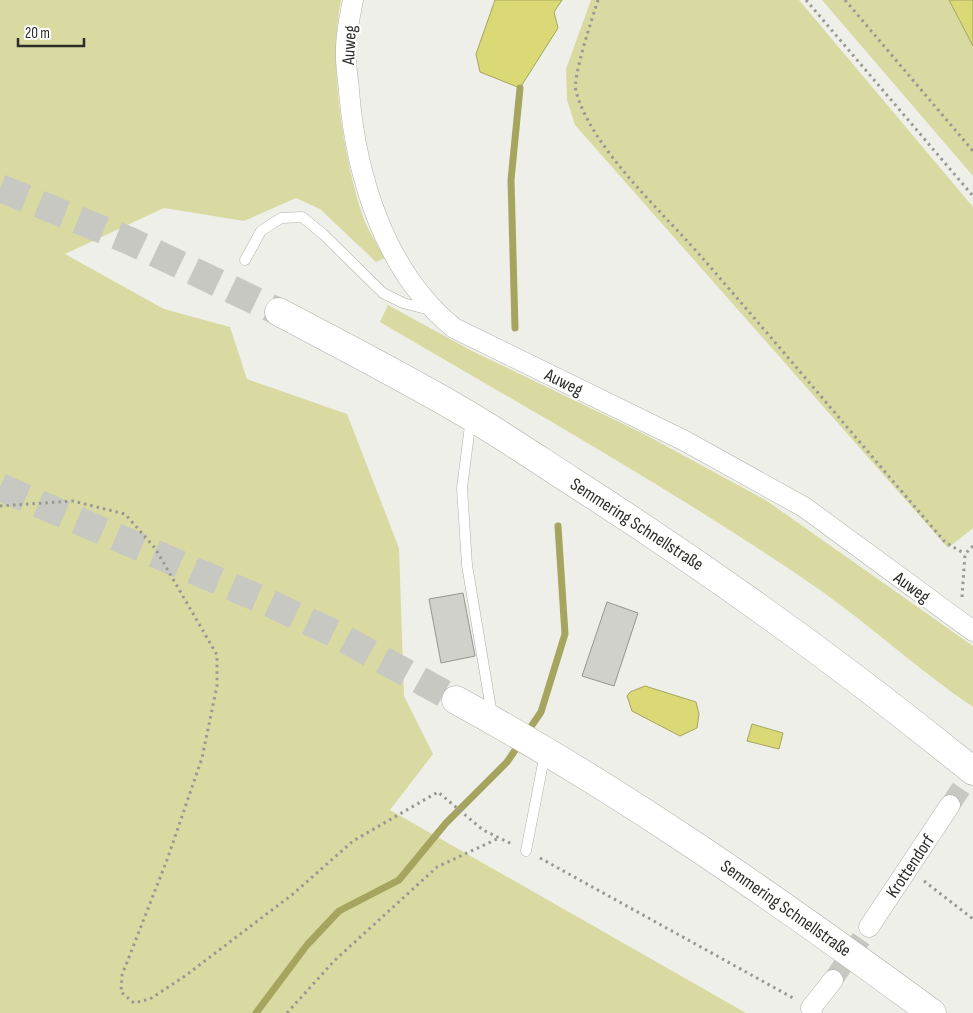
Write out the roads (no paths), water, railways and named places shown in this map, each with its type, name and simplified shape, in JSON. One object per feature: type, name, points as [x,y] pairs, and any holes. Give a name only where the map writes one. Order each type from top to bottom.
[{"type":"highway","name":"Semmering Schnellstraße","points":[[278,312],[384,367],[471,417],[676,548],[803,638],[973,771]]},
{"type":"highway","name":"Semmering Schnellstraße","points":[[456,700],[493,720],[679,834],[796,914],[932,1013]]},
{"type":"street","name":"Auweg","points":[[355,3],[346,49],[351,117],[359,164],[379,223],[398,261],[431,310],[454,328],[685,441],[804,507],[967,627]]},
{"type":"street","name":"Krottendorf","points":[[869,927],[950,805]]},
{"type":"street","points":[[811,1010],[832,980]]},
{"type":"lane","points":[[246,260],[261,231],[281,218],[302,217],[323,234],[383,293],[403,303],[431,310]]},
{"type":"lane","points":[[471,417],[462,488],[466,556],[493,720]]},
{"type":"lane","points":[[526,850],[546,752]]},
{"type":"waterway","points":[[515,328],[511,180],[520,88]]},
{"type":"waterway","points":[[526,734],[541,712],[565,634],[558,526]]},
{"type":"waterway","points":[[256,1013],[307,945],[339,911],[399,880],[446,823],[507,762],[520,743]]},
{"type":"tunnel","points":[[0,188],[130,241],[279,312]]},
{"type":"tunnel","points":[[0,487],[265,601],[335,634],[456,700]]},
{"type":"tunnel","points":[[950,805],[973,771]]},
{"type":"tunnel","points":[[833,980],[869,927]]}]
